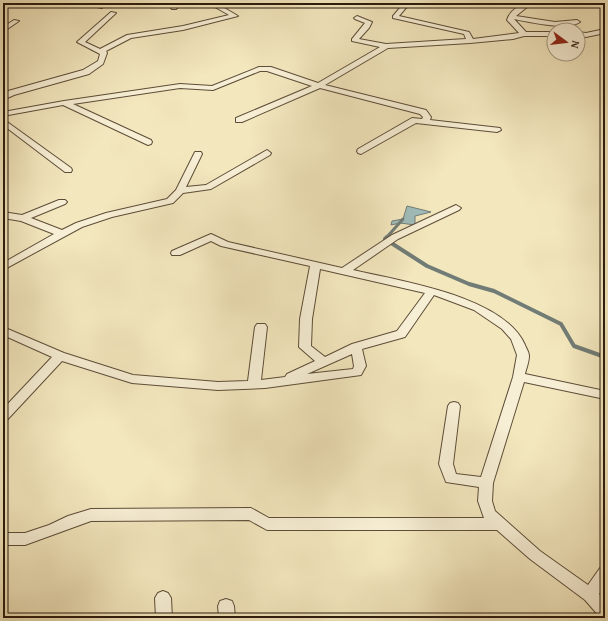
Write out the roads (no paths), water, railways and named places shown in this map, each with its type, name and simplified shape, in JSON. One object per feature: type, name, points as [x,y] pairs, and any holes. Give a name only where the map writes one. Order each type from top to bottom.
[{"type":"street","points":[[101,51],[129,36],[183,28],[235,16],[211,3]]},
{"type":"street","points":[[407,3],[395,17],[424,34],[470,41],[513,37],[524,34],[546,34]]},
{"type":"street","points":[[511,17],[518,10],[529,3]]},
{"type":"street","points":[[3,98],[11,94],[86,72],[102,60],[104,53],[80,42],[113,13]]},
{"type":"street","points":[[511,17],[546,23]]},
{"type":"street","points":[[511,17],[510,20],[524,34]]},
{"type":"street","points":[[356,18],[369,22],[367,27],[354,40],[386,46]]},
{"type":"street","points":[[3,19],[16,21],[3,30]]},
{"type":"street","points":[[586,35],[605,31]]},
{"type":"street","points":[[239,120],[318,86],[386,46],[424,34],[467,33],[470,41]]},
{"type":"street","points":[[3,115],[64,103],[180,86],[213,88],[259,70],[268,69],[318,86],[423,112],[427,116],[425,122]]},
{"type":"street","points":[[64,103],[148,142]]},
{"type":"street","points":[[3,115],[68,170]]},
{"type":"street","points":[[361,151],[415,120],[497,130]]},
{"type":"street","points":[[180,191],[208,187],[267,153]]},
{"type":"street","points":[[3,267],[79,226],[109,215],[170,201],[180,191],[198,154]]},
{"type":"street","points":[[23,218],[62,202]]},
{"type":"street","points":[[344,271],[395,237],[456,208]]},
{"type":"street","points":[[3,215],[23,218],[62,234]]},
{"type":"street","points":[[176,253],[211,238],[225,244],[432,291],[478,308],[506,326],[516,338],[523,356],[519,377],[486,483],[485,501],[489,514],[535,555],[590,594],[605,611]]},
{"type":"street","points":[[315,264],[306,320],[305,347],[324,362]]},
{"type":"street","points":[[279,382],[356,347],[401,334],[432,291]]},
{"type":"street","points":[[254,385],[261,327]]},
{"type":"street","points":[[4,333],[60,356],[132,379],[218,386],[254,385],[356,372],[360,366],[356,347]]},
{"type":"street","points":[[3,417],[60,356]]},
{"type":"street","points":[[519,377],[605,395]]},
{"type":"street","points":[[454,406],[446,464],[451,478],[486,483]]},
{"type":"street","points":[[3,539],[25,540],[54,530],[74,520],[91,516],[251,514],[267,524],[500,524]]},
{"type":"street","points":[[590,594],[605,573]]},
{"type":"street","points":[[163,598],[164,618]]},
{"type":"water","points":[[407,206],[431,212],[415,216],[415,225],[400,223],[391,225],[392,221],[403,219]]},
{"type":"waterway","points":[[386,238],[403,219]]},
{"type":"waterway","points":[[386,238],[385,239],[427,266],[469,284],[494,291],[561,324],[574,346],[605,357]]}]
